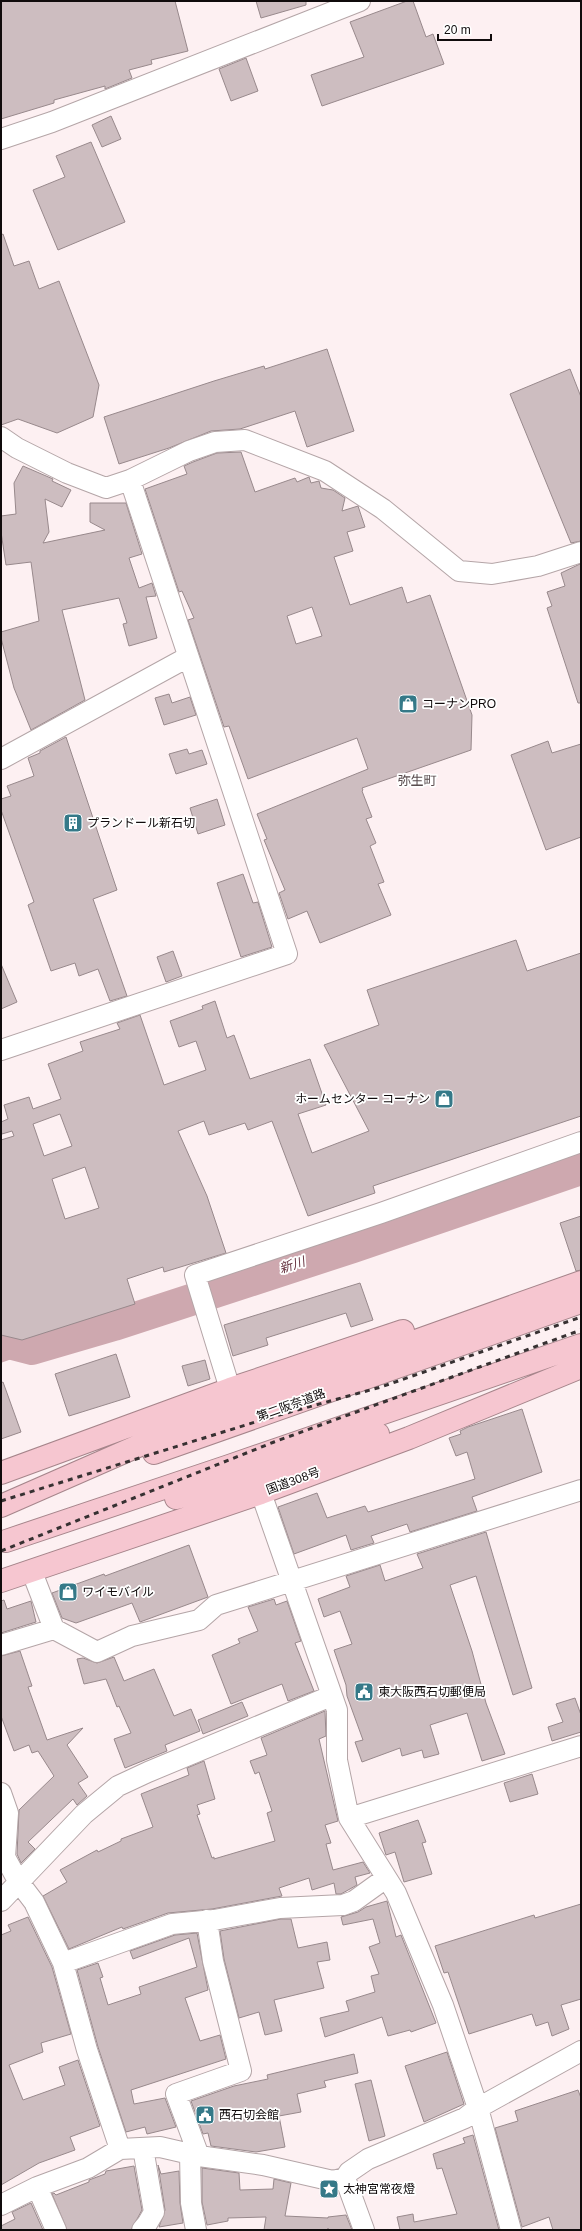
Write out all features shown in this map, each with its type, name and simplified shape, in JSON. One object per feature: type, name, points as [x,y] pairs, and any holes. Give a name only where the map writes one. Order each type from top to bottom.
[{"type":"highway","points":[[1,1473],[230,1388],[374,1339],[581,1281]]},
{"type":"highway","points":[[1,1506],[211,1414],[581,1281]]},
{"type":"highway","name":"第二阪奈道路","points":[[1,1506],[581,1302]]},
{"type":"highway","points":[[581,1345],[6,1541],[236,1483],[581,1364]]},
{"type":"highway","name":"国道308号","points":[[1,1581],[32,1572],[261,1492],[409,1438],[581,1367]]},
{"type":"street","points":[[1,139],[52,122],[360,1]]},
{"type":"street","points":[[1,437],[17,448],[67,474],[106,488],[130,480],[189,451],[215,442],[245,440],[325,471],[383,509],[459,571],[492,574],[538,566],[581,552]]},
{"type":"street","points":[[1,1050],[287,954],[130,480]]},
{"type":"street","points":[[1,759],[188,657]]},
{"type":"street","points":[[230,1388],[195,1275],[381,1213],[581,1142]]},
{"type":"street","points":[[32,1572],[54,1629],[97,1652],[132,1636],[199,1620],[216,1605],[291,1580],[581,1490]]},
{"type":"street","points":[[261,1492],[337,1710],[337,1760],[349,1818],[396,1893],[443,2005],[478,2108],[511,2230]]},
{"type":"street","points":[[1,1645],[54,1629]]},
{"type":"street","points":[[1,1900],[84,1814],[118,1786],[148,1772],[331,1696]]},
{"type":"street","points":[[349,1818],[581,1746]]},
{"type":"street","points":[[1,1793],[8,1813],[5,1857],[18,1881],[34,1902],[62,1963],[87,2050],[120,2149]]},
{"type":"street","points":[[62,1963],[172,1924],[280,1908],[343,1905],[354,1901],[386,1878]]},
{"type":"street","points":[[196,2230],[190,2196],[194,2155],[176,2094],[241,2071],[213,1961],[206,1920]]},
{"type":"street","points":[[1,2205],[37,2187],[88,2168],[120,2149],[160,2147],[194,2155],[262,2165],[333,2181],[345,2178],[349,2172],[368,2160],[465,2118],[478,2108],[581,2051]]},
{"type":"street","points":[[142,2230],[148,2224],[154,2212],[143,2148]]},
{"type":"street","points":[[345,2178],[364,2230]]},
{"type":"street","points":[[37,2187],[56,2230]]},
{"type":"building","points":[[1,1],[175,1],[188,51],[151,60],[152,64],[129,70],[132,78],[105,89],[105,86],[54,100],[54,103],[1,119]]},
{"type":"building","points":[[256,1],[306,1],[306,5],[261,18]]},
{"type":"building","points":[[407,1],[413,1],[426,37],[433,34],[444,64],[322,106],[311,75],[364,57],[350,22]]},
{"type":"building","points":[[246,58],[258,91],[231,101],[219,69]]},
{"type":"building","points":[[111,116],[121,139],[102,147],[92,125]]},
{"type":"building","points":[[91,142],[125,222],[58,250],[33,190],[65,177],[56,156]]},
{"type":"building","points":[[3,234],[14,266],[29,261],[39,289],[59,281],[99,385],[93,417],[57,433],[18,419],[1,425],[1,235]]},
{"type":"building","points":[[327,349],[354,431],[307,447],[295,411],[240,429],[211,431],[169,448],[119,464],[104,417],[214,381],[264,366],[265,369]]},
{"type":"building","points":[[570,369],[581,397],[581,541],[571,543],[510,394]]},
{"type":"building","points":[[241,452],[255,492],[295,478],[297,482],[309,477],[311,483],[319,481],[321,488],[333,490],[345,498],[342,511],[358,506],[365,527],[347,532],[353,551],[334,557],[350,605],[402,587],[407,603],[430,595],[472,715],[471,750],[362,788],[372,817],[366,819],[376,843],[370,846],[384,882],[378,884],[391,915],[320,943],[307,911],[288,919],[279,893],[285,890],[264,840],[267,839],[257,814],[368,769],[357,738],[248,779],[229,726],[224,727],[188,620],[194,618],[182,591],[179,592],[145,489],[187,474],[184,466],[217,453]],"holes":[[[312,607],[322,636],[296,644],[287,616]]]},
{"type":"building","points":[[23,466],[53,479],[52,481],[71,490],[62,507],[45,499],[49,532],[43,543],[105,530],[90,522],[90,503],[126,503],[142,554],[129,558],[139,588],[152,583],[156,596],[146,597],[157,638],[129,646],[123,624],[127,623],[119,598],[62,610],[85,700],[31,730],[14,688],[1,638],[1,632],[39,621],[31,562],[6,565],[1,532],[1,516],[16,514],[14,483]]},
{"type":"building","points":[[580,564],[581,703],[578,703],[547,608],[552,606],[547,592],[565,586],[561,573]]},
{"type":"building","points":[[169,694],[172,703],[190,697],[196,715],[164,725],[155,698]]},
{"type":"building","points":[[66,737],[117,890],[93,899],[127,996],[110,1001],[98,969],[79,976],[75,963],[51,971],[28,905],[34,902],[1,810],[1,799],[11,796],[7,786],[34,776],[28,758],[40,753],[40,751]]},
{"type":"building","points":[[548,741],[552,753],[581,744],[581,837],[546,850],[511,755]]},
{"type":"building","points":[[187,749],[189,754],[202,750],[207,764],[176,774],[169,754]]},
{"type":"building","points":[[217,799],[225,825],[198,834],[190,808]]},
{"type":"building","points":[[243,874],[253,903],[258,902],[272,947],[241,957],[217,883]]},
{"type":"building","points":[[516,940],[527,971],[581,953],[581,1116],[373,1186],[375,1193],[308,1216],[272,1121],[248,1130],[245,1123],[209,1135],[204,1121],[178,1131],[207,1196],[226,1253],[164,1272],[163,1267],[127,1279],[135,1304],[22,1340],[1,1335],[1,1140],[14,1136],[12,1131],[2,1134],[1,1122],[8,1119],[4,1105],[29,1097],[33,1109],[61,1099],[48,1064],[83,1051],[80,1042],[120,1029],[117,1023],[140,1015],[164,1085],[206,1070],[196,1041],[179,1047],[170,1021],[203,1009],[202,1006],[215,1001],[227,1038],[234,1035],[250,1079],[310,1059],[326,1105],[298,1114],[312,1153],[369,1131],[324,1045],[379,1025],[367,990]],"holes":[[[60,1114],[72,1146],[44,1156],[33,1124]],[[85,1167],[99,1208],[65,1219],[52,1179]]]},
{"type":"building","points":[[173,951],[182,976],[166,982],[157,957]]},
{"type":"building","points":[[1,964],[17,1002],[1,1009]]},
{"type":"building","points":[[581,1216],[581,1270],[576,1271],[560,1223]]},
{"type":"building","points":[[360,1283],[373,1320],[351,1327],[346,1313],[266,1338],[268,1345],[233,1356],[224,1325]]},
{"type":"building","points":[[116,1354],[130,1397],[69,1416],[55,1374]]},
{"type":"building","points":[[205,1360],[210,1379],[188,1386],[182,1366]]},
{"type":"building","points":[[3,1382],[21,1432],[1,1439],[1,1383]]},
{"type":"building","points":[[522,1409],[542,1472],[472,1497],[477,1511],[410,1532],[407,1524],[371,1536],[374,1543],[351,1550],[346,1535],[294,1554],[278,1507],[317,1493],[327,1518],[365,1506],[368,1512],[475,1479],[467,1452],[456,1456],[449,1438],[461,1434],[460,1431],[468,1427]]},
{"type":"building","points":[[486,1532],[532,1688],[513,1695],[476,1576],[450,1585],[472,1651],[486,1703],[505,1754],[482,1761],[467,1713],[430,1725],[439,1754],[424,1758],[422,1750],[402,1756],[400,1748],[362,1762],[355,1742],[363,1740],[347,1696],[346,1685],[334,1650],[352,1644],[340,1611],[324,1617],[318,1599],[350,1587],[346,1576],[380,1565],[385,1581],[423,1568],[417,1554]]},
{"type":"building","points":[[189,1545],[208,1597],[140,1622],[132,1603],[76,1623],[62,1618],[52,1593],[104,1574],[105,1576]]},
{"type":"building","points":[[274,1599],[276,1605],[287,1601],[301,1641],[295,1643],[314,1691],[288,1701],[282,1684],[231,1704],[212,1655],[240,1643],[238,1639],[258,1631],[248,1607]]},
{"type":"building","points":[[4,1600],[7,1609],[31,1601],[36,1622],[1,1633],[1,1601]]},
{"type":"building","points":[[20,1651],[32,1686],[28,1687],[47,1740],[83,1728],[67,1745],[88,1777],[78,1783],[87,1796],[77,1805],[73,1799],[28,1842],[35,1849],[21,1863],[17,1854],[19,1810],[54,1776],[38,1751],[32,1753],[29,1745],[14,1751],[1,1716],[1,1656]]},
{"type":"building","points":[[114,1657],[124,1681],[154,1669],[174,1716],[191,1709],[200,1731],[165,1745],[167,1751],[125,1768],[114,1739],[131,1733],[119,1706],[117,1707],[106,1679],[84,1684],[77,1659],[83,1658],[97,1663]]},
{"type":"building","points":[[575,1698],[581,1715],[581,1732],[552,1741],[548,1727],[563,1722],[556,1704]]},
{"type":"building","points":[[242,1702],[248,1716],[203,1734],[198,1720]]},
{"type":"building","points":[[325,1711],[326,1736],[319,1739],[338,1821],[325,1825],[331,1843],[326,1844],[333,1870],[363,1862],[370,1873],[355,1877],[357,1885],[341,1894],[336,1894],[334,1883],[312,1890],[309,1878],[279,1888],[282,1896],[212,1909],[168,1913],[123,1929],[122,1927],[69,1949],[43,1896],[67,1882],[60,1870],[97,1850],[98,1852],[121,1841],[121,1839],[153,1827],[141,1794],[189,1775],[187,1768],[204,1761],[215,1799],[197,1805],[200,1814],[197,1815],[212,1858],[214,1857],[214,1859],[275,1841],[267,1813],[272,1811],[259,1772],[255,1774],[250,1761],[267,1755],[261,1738]]},
{"type":"building","points":[[532,1774],[538,1794],[510,1802],[504,1783]]},
{"type":"building","points":[[418,1820],[426,1842],[422,1843],[432,1874],[404,1882],[395,1852],[386,1855],[379,1833]]},
{"type":"building","points":[[387,1901],[396,1937],[401,1935],[436,2023],[411,2032],[410,2030],[388,2036],[382,2017],[325,2037],[320,2018],[349,2011],[346,2001],[375,1992],[371,1976],[379,1974],[369,1947],[380,1943],[373,1919],[343,1925],[341,1917],[358,1912],[366,1907]]},
{"type":"building","points":[[581,1904],[581,1999],[561,2005],[569,2029],[552,2036],[548,2022],[536,2026],[532,2014],[469,2034],[448,1972],[444,1973],[435,1946],[534,1915],[535,1918]]},
{"type":"building","points":[[28,1917],[52,1967],[71,2034],[41,2043],[43,2052],[9,2065],[23,2100],[65,2085],[59,2067],[78,2060],[100,2126],[70,2137],[75,2150],[39,2163],[1,2185],[1,1935],[11,1931],[8,1925]]},
{"type":"building","points":[[281,1919],[291,1919],[298,1948],[327,1942],[330,1960],[317,1962],[324,1988],[274,2000],[282,2031],[265,2035],[259,2012],[239,2018],[224,1959],[220,1931]]},
{"type":"building","points":[[197,1933],[208,1990],[185,1998],[200,2041],[220,2035],[226,2059],[131,2090],[134,2104],[165,2098],[176,2127],[147,2134],[145,2127],[126,2132],[98,2047],[77,1970],[98,1963],[103,1977],[100,1978],[108,2005],[141,1994],[139,1987],[197,1967],[189,1938],[133,1959],[130,1951],[175,1935]]},
{"type":"building","points":[[447,2052],[464,2104],[424,2122],[405,2066]]},
{"type":"building","points":[[354,2054],[358,2073],[324,2081],[326,2087],[297,2094],[301,2112],[279,2116],[285,2147],[256,2152],[211,2146],[208,2133],[203,2134],[191,2101],[234,2086],[268,2079],[267,2075]]},
{"type":"building","points":[[371,2080],[385,2136],[369,2141],[355,2084]]},
{"type":"building","points":[[578,2090],[581,2098],[581,2230],[553,2230],[549,2217],[522,2227],[495,2128],[518,2121],[515,2111]]},
{"type":"building","points":[[473,2135],[499,2230],[400,2230],[397,2217],[413,2214],[414,2222],[457,2214],[442,2168],[437,2169],[433,2154],[465,2143],[463,2138]]},
{"type":"building","points":[[158,2165],[161,2174],[179,2171],[180,2203],[183,2223],[159,2227],[165,2210]]},
{"type":"building","points":[[134,2166],[142,2210],[131,2230],[67,2230],[52,2194],[54,2193],[56,2195],[89,2182],[89,2180],[105,2174],[106,2171]]},
{"type":"building","points":[[202,2168],[239,2173],[240,2190],[273,2189],[274,2179],[291,2183],[285,2216],[328,2218],[346,2215],[352,2230],[264,2230],[266,2217],[228,2218],[228,2221],[207,2225],[202,2202]]},
{"type":"building","points":[[31,2203],[43,2230],[1,2230],[1,2226],[15,2219],[12,2212]]},
{"type":"waterway","name":"新川","points":[[1,1341],[32,1349],[114,1325],[353,1247],[581,1169]]},
{"type":"waterway","points":[[1,1360],[32,1349]]},
{"type":"railway","points":[[1,1501],[265,1419],[381,1387],[581,1317]]},
{"type":"railway","points":[[1,1551],[274,1442],[581,1330]]},
{"type":"place","name":"コーナンPRO","points":[[408,704]]},
{"type":"place","name":"プランドール新石切","points":[[73,823]]},
{"type":"place","name":"ホームセンター コーナン","points":[[444,1099]]},
{"type":"place","name":"ワイモバイル","points":[[68,1592]]},
{"type":"place","name":"東大阪西石切郵便局","points":[[364,1692]]},
{"type":"place","name":"西石切会館","points":[[205,2115]]},
{"type":"place","name":"太神宮常夜燈","points":[[329,2189]]},
{"type":"district","name":"弥生町","points":[[417,780]]}]
